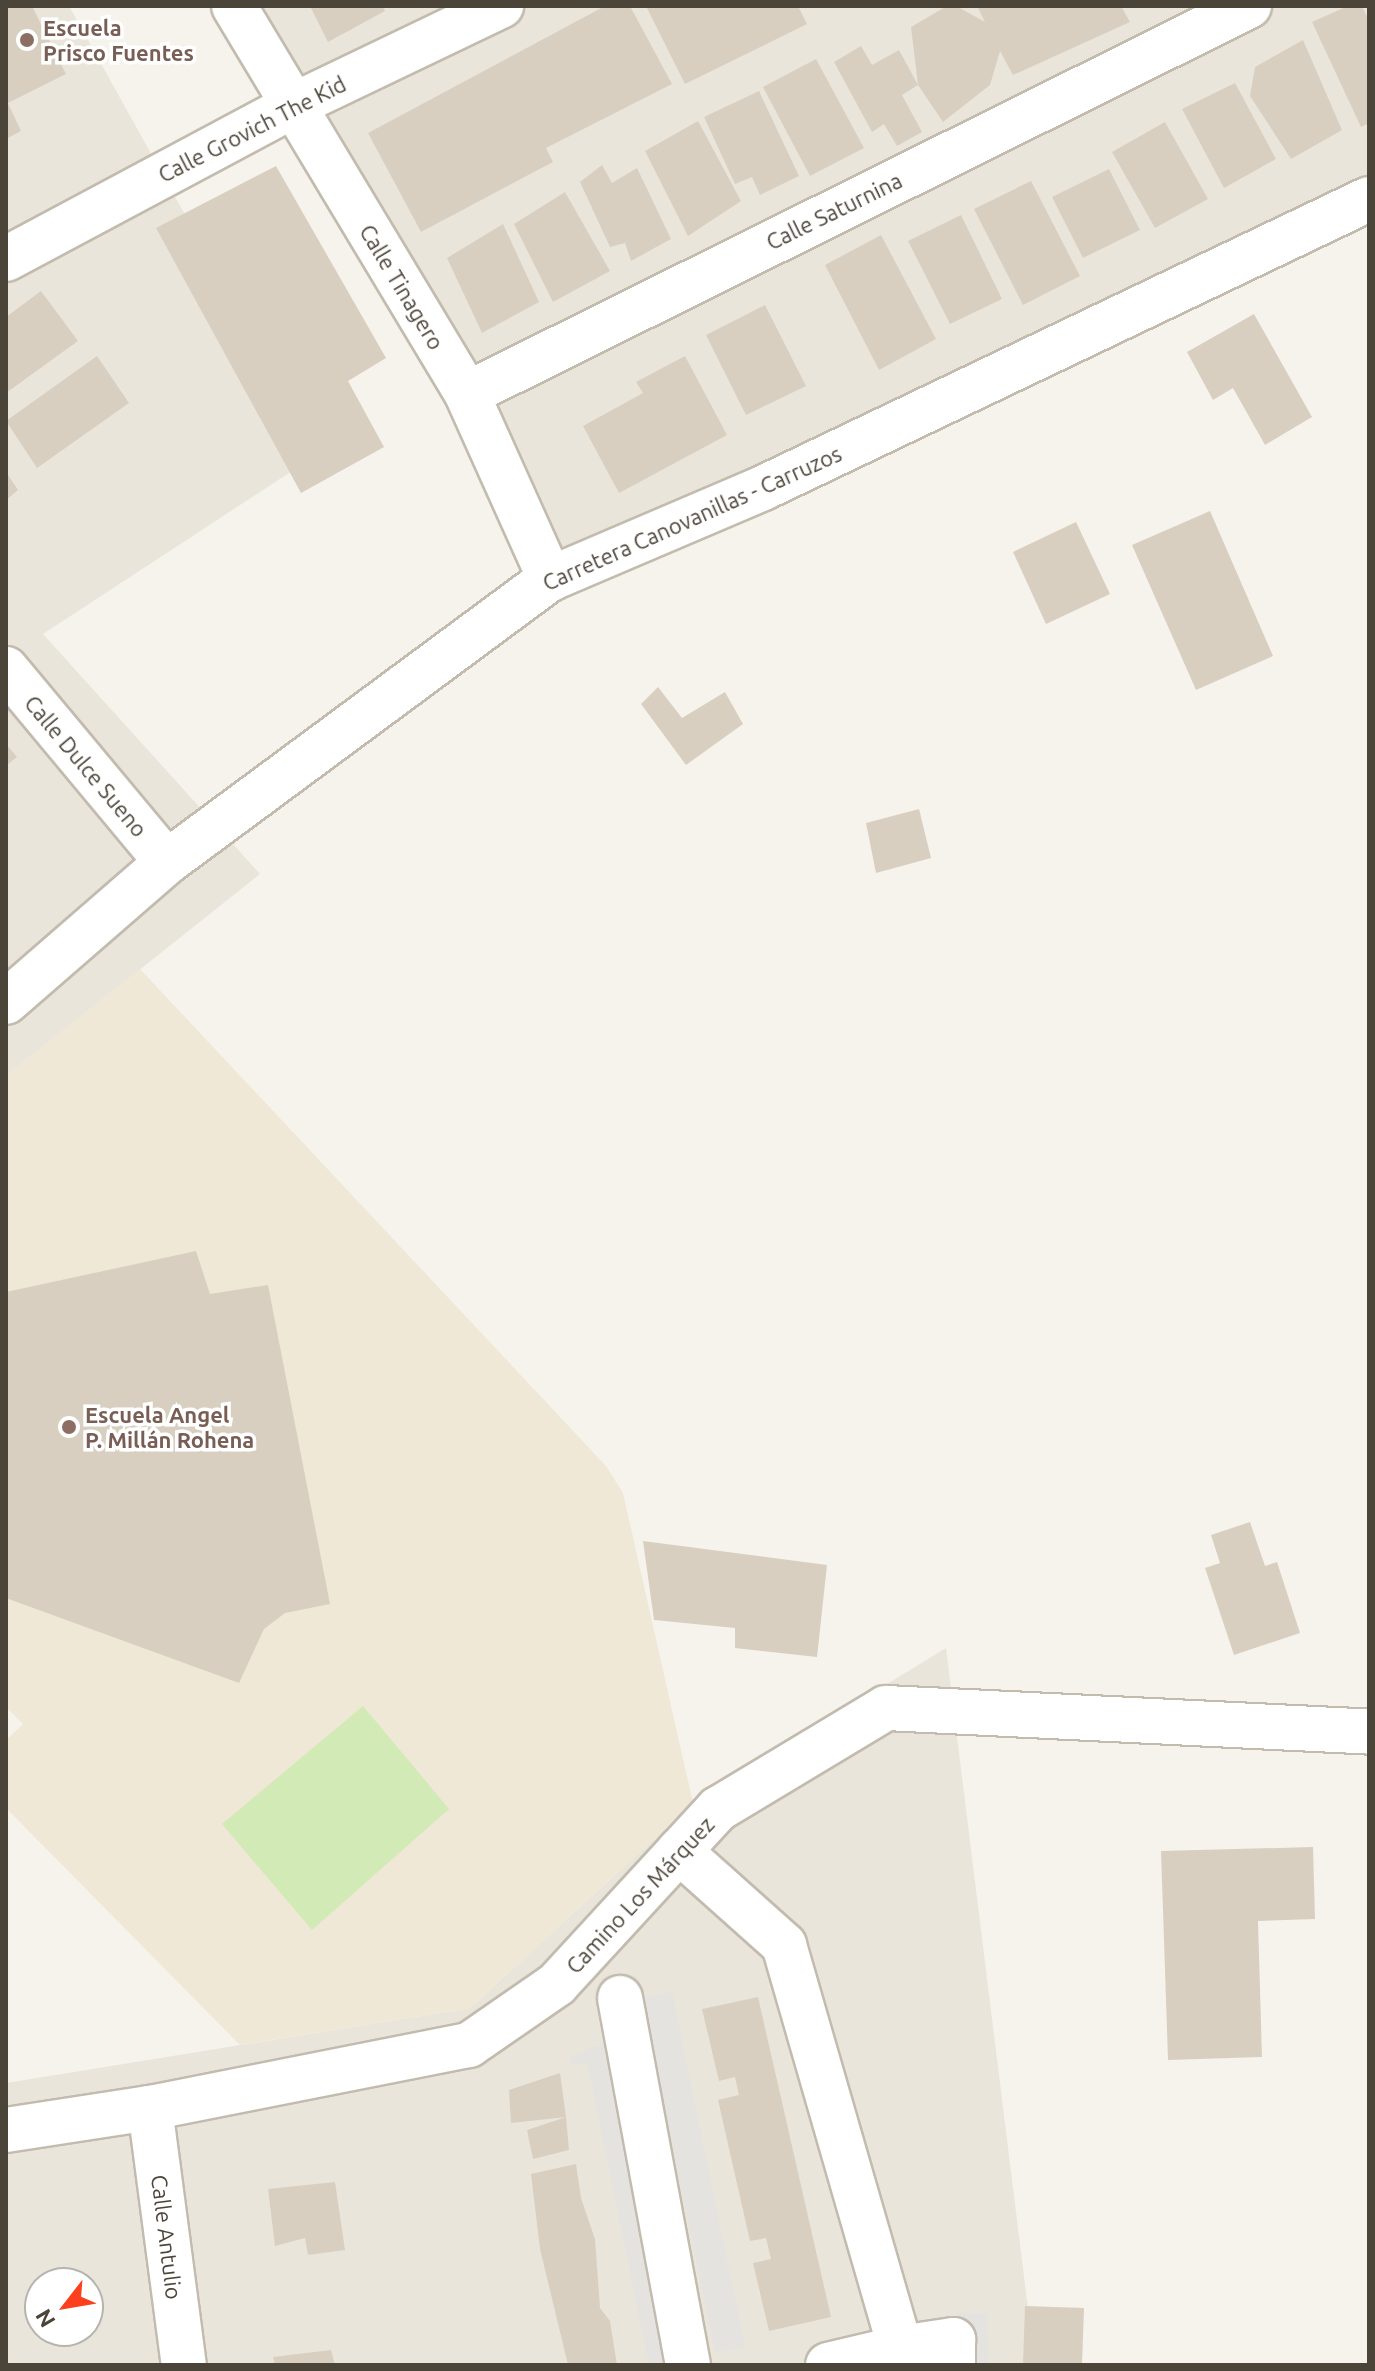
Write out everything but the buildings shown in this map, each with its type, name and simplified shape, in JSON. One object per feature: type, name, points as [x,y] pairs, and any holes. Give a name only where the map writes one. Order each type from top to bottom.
[{"type":"street","name":"Calle Tinagero","points":[[234,6],[467,394],[550,579]]},
{"type":"street","name":"Calle Grovich The Kid","points":[[6,259],[292,106],[501,6]]},
{"type":"street","name":"Calle Saturnina","points":[[467,394],[1195,17],[1249,6]]},
{"type":"street","name":"Carretera Canovanillas - Carruzos","points":[[6,1002],[167,862],[550,579],[763,488],[1369,199]]},
{"type":"street","name":"Calle Dulce Sueno","points":[[6,669],[167,862]]},
{"type":"street","name":"Camino Los Márquez","points":[[6,2130],[150,2108],[469,2045],[557,1984],[718,1809],[886,1708],[1369,1732]]},
{"type":"street","points":[[679,1851],[784,1945],[900,2348]]},
{"type":"street","points":[[620,1998],[688,2365]]},
{"type":"street","name":"Calle Antulio","points":[[150,2108],[184,2365]]},
{"type":"street","points":[[828,2365],[900,2348],[953,2340],[953,2365]]},
{"type":"shaded area","points":[[6,6],[69,6],[318,454],[43,634],[260,874],[6,1076]]},
{"type":"shaded area","points":[[218,6],[1369,6],[1369,214],[550,579]]},
{"type":"shaded area","points":[[140,969],[606,1466],[623,1493],[693,1803],[470,2008],[240,2045],[6,1808],[6,1740],[23,1724],[6,1707],[6,1076]]},
{"type":"shaded area","points":[[946,1648],[1035,2365],[6,2365],[6,2083],[470,2008],[693,1803]]},
{"type":"shaded area","points":[[672,1991],[745,2347],[715,2353],[642,1997]]},
{"type":"shaded area","points":[[611,2040],[677,2365],[649,2365],[587,2063],[571,2065],[571,2056]]},
{"type":"shaded area","points":[[957,2313],[987,2313],[989,2365],[959,2365]]},
{"type":"green space","points":[[363,1706],[449,1809],[312,1930],[222,1824]]},
{"type":"place","name":"Escuela Prisco Fuentes","points":[[27,40]]},
{"type":"place","name":"Escuela Angel P. Millán Rohena","points":[[69,1427]]}]
